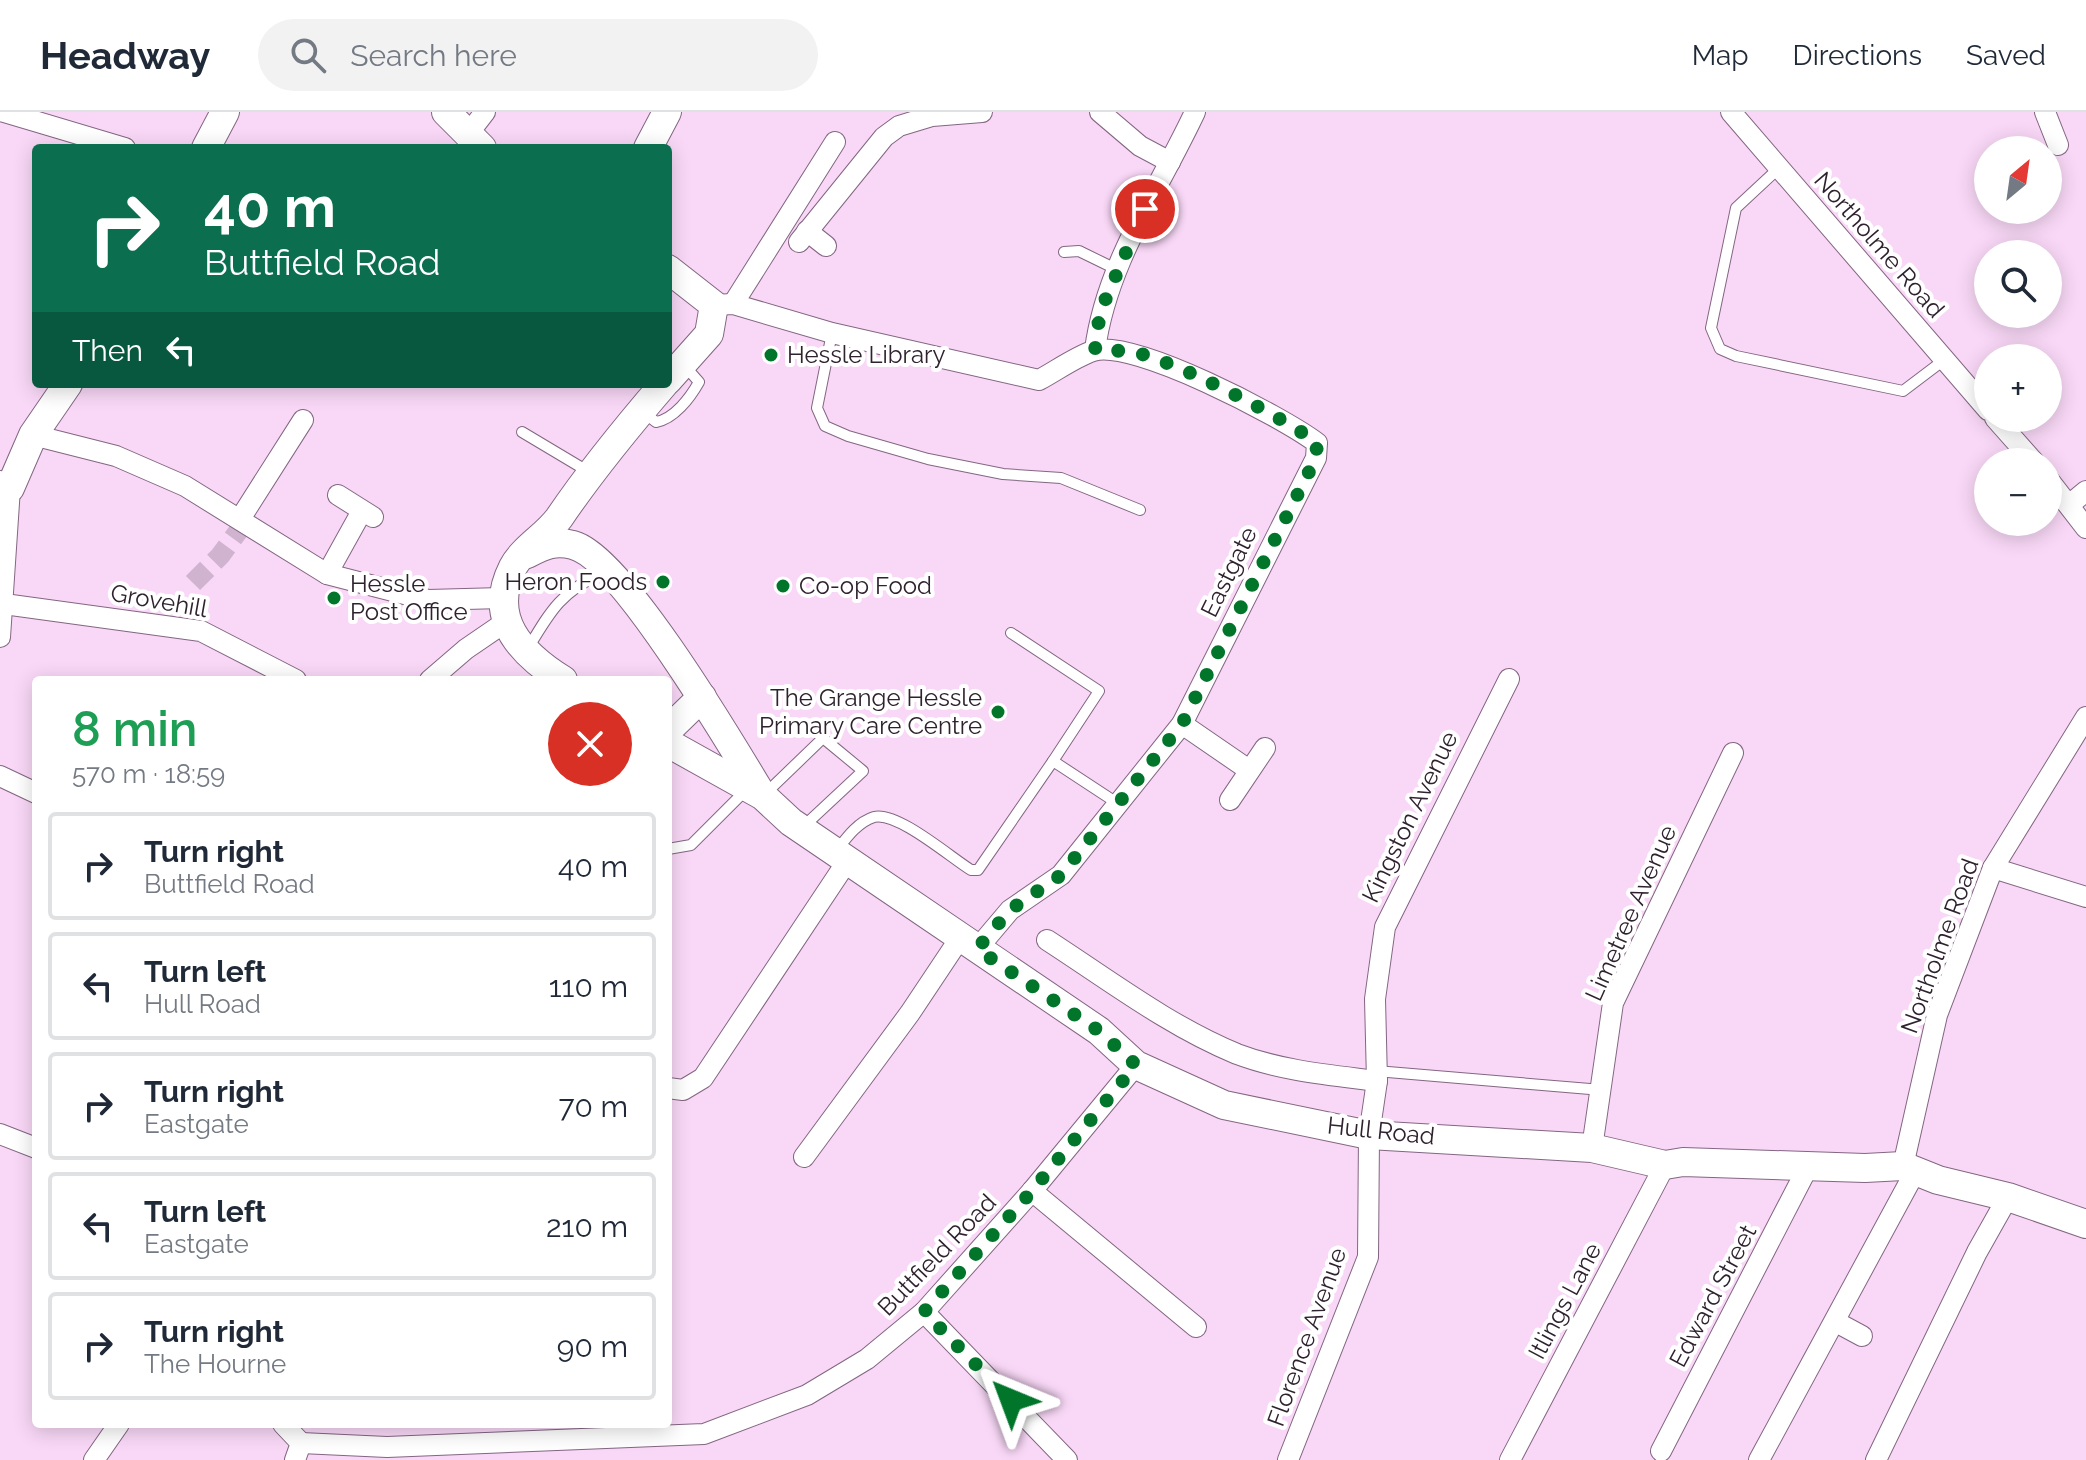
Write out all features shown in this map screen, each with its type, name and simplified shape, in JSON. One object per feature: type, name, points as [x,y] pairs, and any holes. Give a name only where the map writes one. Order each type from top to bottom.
[{"type":"street","points":[[4,112],[112,144]]},
{"type":"street","points":[[208,144],[225,112]]},
{"type":"street","points":[[446,112],[478,131]]},
{"type":"street","points":[[650,144],[667,112]]},
{"type":"street","points":[[826,246],[803,237],[884,137],[899,126],[932,116],[982,112]]},
{"type":"street","points":[[1100,112],[1140,146],[1170,162]]},
{"type":"street","points":[[672,272],[724,304],[832,333],[1039,380],[1095,350],[1100,312],[1195,112]]},
{"type":"street","name":"Northolme Road","points":[[1731,112],[1974,394]]},
{"type":"street","points":[[2045,112],[2054,136]]},
{"type":"street","points":[[672,376],[709,334],[724,304],[835,142]]},
{"type":"street","name":"Eastgate","points":[[804,1157],[910,1013],[968,943],[1061,875],[1182,724],[1316,458],[1317,443],[1299,429],[1169,366],[1135,353],[1095,350]]},
{"type":"street","points":[[0,637],[4,604],[5,486],[33,435],[65,388]]},
{"type":"street","points":[[435,676],[503,610],[514,566],[558,519],[591,473],[661,388]]},
{"type":"street","points":[[240,519],[303,420]]},
{"type":"street","points":[[2007,432],[2022,448]]},
{"type":"street","points":[[33,435],[116,456],[185,486],[327,574],[428,600],[503,610]]},
{"type":"street","points":[[2069,505],[2086,491]]},
{"type":"street","points":[[327,574],[367,514],[338,495]]},
{"type":"street","points":[[2062,496],[2086,528]]},
{"type":"street","points":[[558,519],[576,545],[608,569],[702,697],[755,792]]},
{"type":"street","points":[[522,556],[552,542],[576,545]]},
{"type":"street","name":"Grovehill","points":[[4,604],[201,631],[288,676]]},
{"type":"street","points":[[503,610],[525,652],[558,676]]},
{"type":"street","name":"Kingston Avenue","points":[[1369,1135],[1376,1076],[1375,999],[1385,927],[1509,679]]},
{"type":"street","points":[[672,726],[702,697]]},
{"type":"street","name":"Northolme Road","points":[[1763,1459],[1836,1322],[1909,1169],[1937,1015],[1993,868],[2086,717]]},
{"type":"street","points":[[1182,724],[1249,770]]},
{"type":"street","points":[[672,745],[755,792]]},
{"type":"street","points":[[1230,800],[1265,748]]},
{"type":"street","name":"Limetree Avenue","points":[[1592,1148],[1613,1003],[1733,753]]},
{"type":"street","points":[[0,776],[32,791]]},
{"type":"street","name":"Hull Road","points":[[755,792],[802,829],[1099,1031],[1136,1065],[1224,1105],[1369,1135],[1592,1148],[1665,1165],[1683,1162],[1909,1169],[2008,1197],[2086,1224]]},
{"type":"street","points":[[672,1089],[683,1090],[703,1078],[842,856]]},
{"type":"street","points":[[1993,868],[2086,897]]},
{"type":"street","points":[[1047,940],[1176,1025],[1239,1055],[1304,1072],[1376,1076]]},
{"type":"street","name":"Buttfield Road","points":[[298,1452],[657,1430],[704,1434],[807,1395],[867,1359],[924,1312],[1032,1191],[1136,1065]]},
{"type":"street","points":[[0,1134],[32,1146]]},
{"type":"street","name":"Florence Avenue","points":[[1288,1460],[1368,1257],[1369,1135]]},
{"type":"street","name":"Itlings Lane","points":[[1510,1460],[1665,1165]]},
{"type":"street","name":"Edward Street","points":[[1661,1451],[1809,1165]]},
{"type":"street","points":[[1032,1191],[1196,1327]]},
{"type":"street","points":[[1876,1460],[1977,1252],[2008,1197]]},
{"type":"street","points":[[924,1312],[1067,1460]]},
{"type":"street","points":[[1836,1322],[1862,1336]]},
{"type":"street","points":[[94,1460],[116,1428]]},
{"type":"street","points":[[285,1428],[298,1452]]},
{"type":"lane","points":[[1779,168],[1736,208],[1711,328],[1720,349],[1736,356],[1903,391],[1944,360]]},
{"type":"lane","points":[[1064,252],[1079,251],[1118,270]]},
{"type":"lane","points":[[832,333],[817,408],[825,426],[848,436],[928,459],[1003,474],[1061,478],[1140,510]]},
{"type":"lane","points":[[522,432],[591,473]]},
{"type":"lane","points":[[525,652],[548,615],[571,587],[608,569]]},
{"type":"lane","points":[[842,856],[853,830],[873,817],[891,817],[971,870],[978,870],[1099,691],[1011,633]]},
{"type":"lane","points":[[672,848],[691,845],[823,738],[863,771],[802,829]]},
{"type":"lane","points":[[1053,761],[1117,803]]},
{"type":"lane","points":[[1376,1076],[1602,1090]]},
{"type":"tunnel","points":[[193,583],[220,556],[245,522]]},
{"type":"place","name":"Hessle Library","points":[[771,355]]},
{"type":"place","name":"Heron Foods","points":[[663,582]]},
{"type":"place","name":"Co-op Food","points":[[783,586]]},
{"type":"place","name":"Hessle Post Office","points":[[334,598]]},
{"type":"place","name":"The Grange Hessle Primary Care Centre","points":[[998,712]]},
{"type":"route","points":[[1011,1400],[924,1312],[1032,1191],[1108,1095],[1136,1065],[1099,1031],[977,949],[1010,910],[1061,875],[1182,724],[1316,458],[1317,443],[1299,429],[1254,407],[1135,353],[1095,350],[1100,312],[1145,209]]}]
